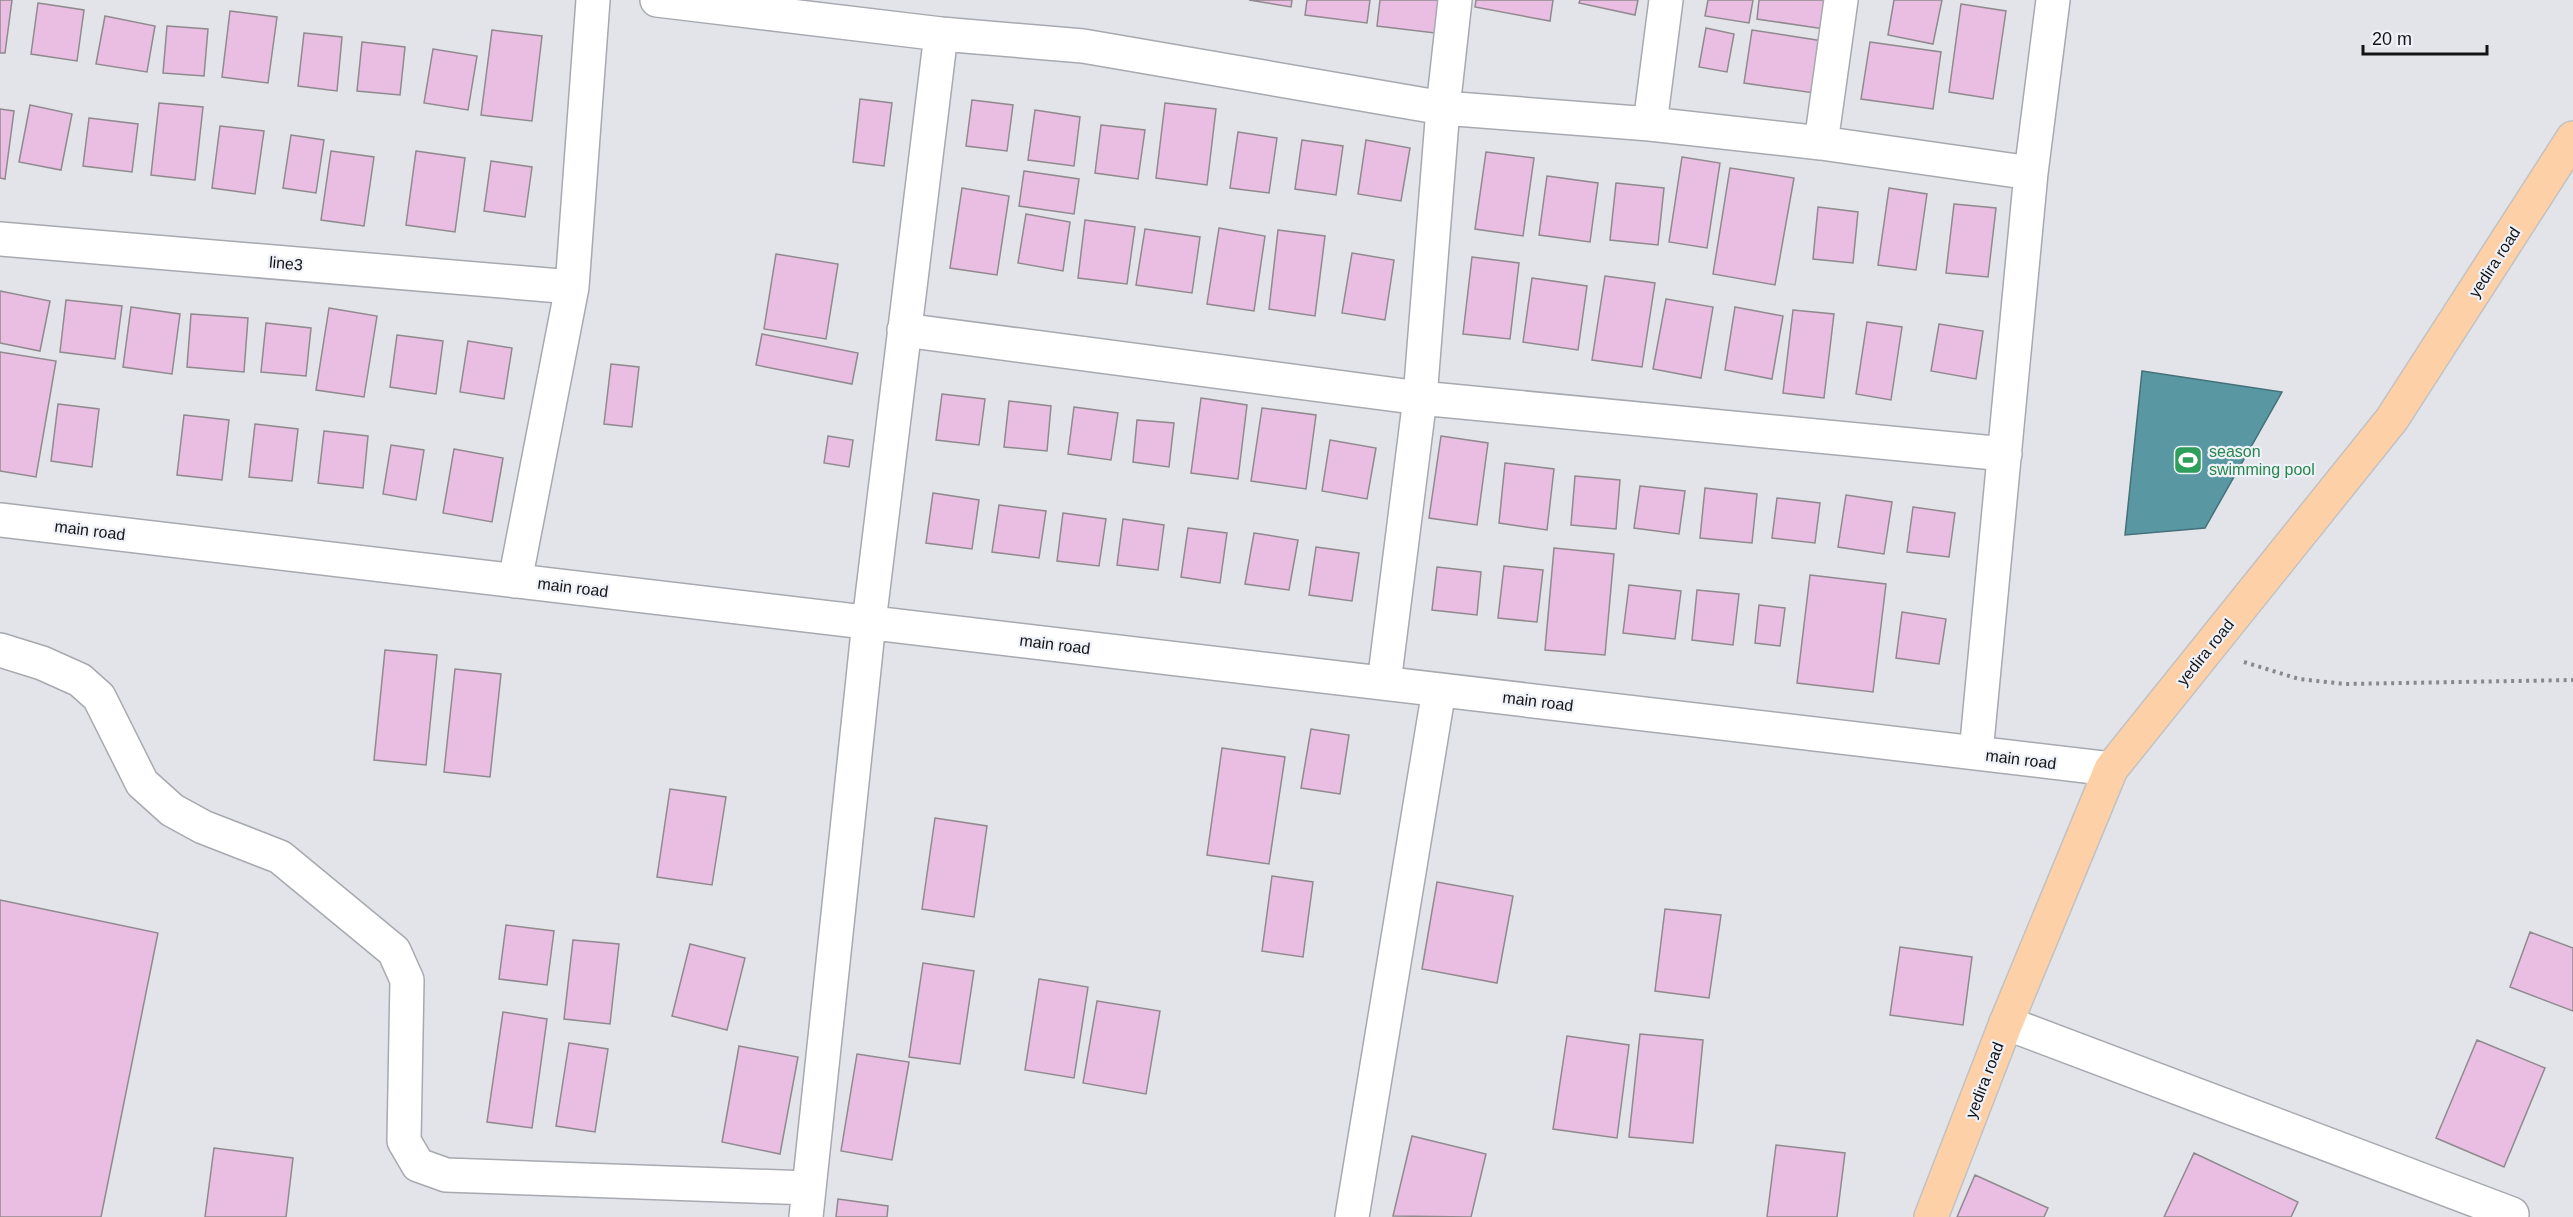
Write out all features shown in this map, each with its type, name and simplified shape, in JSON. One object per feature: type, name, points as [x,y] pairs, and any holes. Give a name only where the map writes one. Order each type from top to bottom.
[{"type":"main road","name":"yedira road","points":[[1931,1217],[2006,1023],[2111,769],[2392,419],[2573,138]]},
{"type":"street","points":[[515,581],[572,287],[593,0]]},
{"type":"street","points":[[657,0],[941,34],[1083,46],[1443,108],[1650,124],[1821,143],[2031,173]]},
{"type":"street","points":[[1384,683],[1420,398],[1443,108],[1455,0]]},
{"type":"street","points":[[1650,124],[1666,0]]},
{"type":"street","points":[[1821,143],[1841,0]]},
{"type":"street","points":[[1976,753],[2031,173],[2053,0]]},
{"type":"street","points":[[0,650],[42,663],[80,680],[99,697],[142,783],[172,810],[203,827],[280,857],[394,951],[407,980],[404,1141],[418,1165],[446,1175],[808,1202],[869,622],[941,34]]},
{"type":"street","name":"line3","points":[[0,239],[572,287]]},
{"type":"street","points":[[904,330],[1420,398],[2005,454]]},
{"type":"street","name":"main road","points":[[0,520],[2111,769]]},
{"type":"street","points":[[1352,1217],[1439,690]]},
{"type":"street","points":[[2006,1023],[2512,1214]]},
{"type":"path","points":[[2206,651],[2299,679],[2345,684],[2573,680]]},
{"type":"water","name":"season swimming pool","points":[[2142,371],[2282,392],[2205,528],[2125,535]]},
{"type":"building","points":[[0,0],[12,0],[5,53],[0,53]]},
{"type":"building","points":[[1249,0],[1292,0],[1291,7]]},
{"type":"building","points":[[1307,0],[1370,0],[1367,23],[1305,15]]},
{"type":"building","points":[[1380,0],[1439,0],[1435,33],[1377,26]]},
{"type":"building","points":[[1476,0],[1553,0],[1550,21],[1475,7]]},
{"type":"building","points":[[1580,0],[1638,0],[1635,15],[1579,3]]},
{"type":"building","points":[[1708,0],[1753,0],[1749,23],[1705,16]]},
{"type":"building","points":[[1759,0],[1835,0],[1831,30],[1757,19]]},
{"type":"building","points":[[1894,0],[1942,0],[1933,44],[1888,35]]},
{"type":"building","points":[[38,3],[84,10],[77,61],[31,54]]},
{"type":"building","points":[[1961,4],[2006,11],[1993,99],[1949,92]]},
{"type":"building","points":[[230,11],[277,17],[268,83],[222,77]]},
{"type":"building","points":[[105,16],[155,26],[147,72],[96,64]]},
{"type":"building","points":[[167,26],[208,29],[204,76],[163,73]]},
{"type":"building","points":[[1706,28],[1734,34],[1727,72],[1699,67]]},
{"type":"building","points":[[492,30],[542,36],[532,121],[481,115]]},
{"type":"building","points":[[1752,30],[1829,42],[1821,94],[1744,83]]},
{"type":"building","points":[[304,33],[342,37],[337,91],[298,86]]},
{"type":"building","points":[[362,42],[405,47],[400,95],[357,91]]},
{"type":"building","points":[[1870,42],[1941,52],[1933,109],[1861,99]]},
{"type":"building","points":[[433,49],[477,56],[468,110],[424,103]]},
{"type":"building","points":[[860,99],[892,103],[884,166],[853,162]]},
{"type":"building","points":[[972,100],[1013,105],[1007,151],[966,146]]},
{"type":"building","points":[[159,103],[203,107],[195,180],[151,175]]},
{"type":"building","points":[[1165,103],[1216,109],[1207,185],[1156,178]]},
{"type":"building","points":[[30,105],[72,114],[61,170],[19,162]]},
{"type":"building","points":[[0,109],[14,111],[5,179],[0,178]]},
{"type":"building","points":[[1035,110],[1080,117],[1074,166],[1028,160]]},
{"type":"building","points":[[89,118],[138,124],[132,172],[83,166]]},
{"type":"building","points":[[1101,125],[1145,130],[1138,179],[1095,173]]},
{"type":"building","points":[[220,126],[264,131],[255,194],[212,188]]},
{"type":"building","points":[[1238,132],[1277,138],[1269,193],[1230,188]]},
{"type":"building","points":[[291,135],[324,140],[316,193],[283,188]]},
{"type":"building","points":[[1302,140],[1343,146],[1336,195],[1295,189]]},
{"type":"building","points":[[1366,140],[1410,148],[1401,201],[1358,194]]},
{"type":"building","points":[[331,151],[374,157],[364,226],[321,220]]},
{"type":"building","points":[[416,151],[465,158],[455,232],[406,225]]},
{"type":"building","points":[[1486,152],[1534,158],[1523,236],[1475,229]]},
{"type":"building","points":[[1682,157],[1720,163],[1707,248],[1669,242]]},
{"type":"building","points":[[491,161],[532,167],[525,217],[484,211]]},
{"type":"building","points":[[1730,168],[1794,178],[1775,285],[1713,274]]},
{"type":"building","points":[[1024,171],[1079,179],[1074,214],[1019,206]]},
{"type":"building","points":[[1547,176],[1598,183],[1590,242],[1539,235]]},
{"type":"building","points":[[1616,183],[1664,188],[1658,245],[1610,240]]},
{"type":"building","points":[[962,188],[1009,196],[997,275],[950,268]]},
{"type":"building","points":[[1889,188],[1927,194],[1916,270],[1878,265]]},
{"type":"building","points":[[1954,204],[1996,208],[1988,277],[1946,273]]},
{"type":"building","points":[[1818,207],[1858,212],[1853,263],[1813,259]]},
{"type":"building","points":[[1026,214],[1070,222],[1063,271],[1018,263]]},
{"type":"building","points":[[1085,220],[1135,227],[1127,284],[1078,278]]},
{"type":"building","points":[[1219,228],[1265,236],[1254,311],[1207,304]]},
{"type":"building","points":[[1145,229],[1200,237],[1192,293],[1136,285]]},
{"type":"building","points":[[1278,230],[1325,236],[1315,316],[1269,309]]},
{"type":"building","points":[[1352,253],[1394,260],[1385,320],[1342,313]]},
{"type":"building","points":[[776,254],[838,264],[826,339],[764,329]]},
{"type":"building","points":[[1472,257],[1519,263],[1510,339],[1463,334]]},
{"type":"building","points":[[1605,276],[1655,283],[1642,367],[1592,360]]},
{"type":"building","points":[[1532,278],[1587,286],[1578,350],[1523,342]]},
{"type":"building","points":[[0,291],[50,301],[40,351],[0,343]]},
{"type":"building","points":[[1666,299],[1713,307],[1701,378],[1653,369]]},
{"type":"building","points":[[66,300],[122,306],[115,359],[60,352]]},
{"type":"building","points":[[131,307],[180,314],[172,374],[123,367]]},
{"type":"building","points":[[1735,307],[1783,316],[1772,379],[1725,370]]},
{"type":"building","points":[[329,308],[377,316],[364,397],[316,390]]},
{"type":"building","points":[[1793,310],[1834,314],[1824,398],[1783,393]]},
{"type":"building","points":[[191,314],[248,318],[244,372],[187,367]]},
{"type":"building","points":[[1867,322],[1902,327],[1891,400],[1856,394]]},
{"type":"building","points":[[266,323],[311,328],[306,376],[261,372]]},
{"type":"building","points":[[1939,324],[1983,331],[1976,379],[1931,371]]},
{"type":"building","points":[[762,334],[858,353],[852,384],[756,365]]},
{"type":"building","points":[[397,335],[443,341],[436,394],[390,387]]},
{"type":"building","points":[[468,341],[512,348],[504,399],[460,392]]},
{"type":"building","points":[[0,352],[56,361],[36,477],[0,471]]},
{"type":"building","points":[[611,364],[639,367],[632,427],[604,424]]},
{"type":"building","points":[[942,394],[985,399],[979,445],[936,440]]},
{"type":"building","points":[[1201,398],[1247,405],[1238,479],[1191,473]]},
{"type":"building","points":[[1009,401],[1051,406],[1047,451],[1004,447]]},
{"type":"building","points":[[58,404],[99,409],[92,467],[51,461]]},
{"type":"building","points":[[1074,407],[1118,413],[1111,460],[1068,454]]},
{"type":"building","points":[[1262,408],[1316,415],[1306,489],[1251,481]]},
{"type":"building","points":[[184,415],[229,420],[222,480],[177,475]]},
{"type":"building","points":[[1137,420],[1174,423],[1169,467],[1133,462]]},
{"type":"building","points":[[255,424],[298,429],[292,481],[249,477]]},
{"type":"building","points":[[324,431],[368,436],[363,488],[318,483]]},
{"type":"building","points":[[828,436],[853,440],[849,467],[824,463]]},
{"type":"building","points":[[1441,436],[1488,443],[1477,525],[1429,518]]},
{"type":"building","points":[[1330,440],[1376,448],[1367,499],[1322,491]]},
{"type":"building","points":[[391,445],[424,450],[416,500],[383,494]]},
{"type":"building","points":[[454,449],[503,458],[492,522],[443,513]]},
{"type":"building","points":[[1505,463],[1554,469],[1547,530],[1499,523]]},
{"type":"building","points":[[1575,476],[1620,480],[1616,529],[1571,525]]},
{"type":"building","points":[[1640,486],[1685,491],[1679,534],[1634,528]]},
{"type":"building","points":[[1705,488],[1757,494],[1752,543],[1700,538]]},
{"type":"building","points":[[933,493],[979,500],[972,549],[926,543]]},
{"type":"building","points":[[1846,495],[1892,502],[1884,554],[1838,547]]},
{"type":"building","points":[[1777,498],[1820,503],[1815,543],[1772,538]]},
{"type":"building","points":[[999,505],[1046,511],[1039,558],[992,552]]},
{"type":"building","points":[[1913,507],[1955,513],[1949,557],[1907,552]]},
{"type":"building","points":[[1063,513],[1106,519],[1099,566],[1057,561]]},
{"type":"building","points":[[1123,519],[1164,525],[1158,570],[1117,565]]},
{"type":"building","points":[[1188,528],[1227,533],[1220,583],[1181,577]]},
{"type":"building","points":[[1254,533],[1298,540],[1289,590],[1245,584]]},
{"type":"building","points":[[1316,547],[1359,553],[1352,601],[1309,595]]},
{"type":"building","points":[[1554,548],[1614,554],[1605,655],[1545,650]]},
{"type":"building","points":[[1504,566],[1543,570],[1537,622],[1498,618]]},
{"type":"building","points":[[1437,567],[1481,572],[1477,615],[1432,610]]},
{"type":"building","points":[[1810,575],[1886,584],[1873,692],[1797,683]]},
{"type":"building","points":[[1629,585],[1681,591],[1675,639],[1623,633]]},
{"type":"building","points":[[1697,590],[1739,594],[1733,645],[1692,640]]},
{"type":"building","points":[[1759,605],[1785,608],[1780,646],[1755,643]]},
{"type":"building","points":[[1902,612],[1946,619],[1939,664],[1896,658]]},
{"type":"building","points":[[385,650],[437,655],[426,765],[374,760]]},
{"type":"building","points":[[455,669],[501,674],[490,777],[444,772]]},
{"type":"building","points":[[1311,729],[1349,735],[1340,794],[1301,788]]},
{"type":"building","points":[[1222,748],[1285,757],[1269,864],[1207,855]]},
{"type":"building","points":[[670,789],[726,797],[712,885],[657,877]]},
{"type":"building","points":[[935,818],[987,826],[974,917],[922,909]]},
{"type":"building","points":[[1272,876],[1313,882],[1303,957],[1262,951]]},
{"type":"building","points":[[1437,882],[1513,896],[1497,983],[1422,969]]},
{"type":"building","points":[[0,900],[158,933],[101,1217],[0,1217]]},
{"type":"building","points":[[1665,909],[1721,915],[1709,998],[1655,991]]},
{"type":"building","points":[[506,925],[554,931],[547,985],[499,979]]},
{"type":"building","points":[[2530,932],[2573,948],[2573,1011],[2510,987]]},
{"type":"building","points":[[573,940],[619,944],[610,1024],[564,1019]]},
{"type":"building","points":[[690,944],[745,958],[727,1030],[672,1016]]},
{"type":"building","points":[[1900,947],[1972,957],[1963,1025],[1890,1015]]},
{"type":"building","points":[[923,963],[974,971],[960,1064],[909,1057]]},
{"type":"building","points":[[1039,979],[1088,987],[1074,1078],[1025,1070]]},
{"type":"building","points":[[1097,1001],[1160,1011],[1146,1094],[1083,1083]]},
{"type":"building","points":[[503,1012],[547,1019],[532,1128],[487,1122]]},
{"type":"building","points":[[1640,1034],[1703,1040],[1693,1143],[1629,1137]]},
{"type":"building","points":[[1567,1036],[1629,1045],[1617,1138],[1553,1129]]},
{"type":"building","points":[[2477,1040],[2545,1068],[2504,1167],[2436,1138]]},
{"type":"building","points":[[569,1043],[608,1049],[595,1132],[556,1126]]},
{"type":"building","points":[[739,1046],[798,1057],[780,1154],[722,1142]]},
{"type":"building","points":[[857,1054],[909,1062],[892,1160],[841,1151]]},
{"type":"building","points":[[1412,1136],[1486,1154],[1471,1217],[1393,1216]]},
{"type":"building","points":[[1776,1145],[1845,1153],[1837,1217],[1767,1217]]},
{"type":"building","points":[[214,1148],[293,1158],[286,1217],[205,1217]]},
{"type":"building","points":[[2194,1153],[2298,1202],[2291,1217],[2164,1217]]},
{"type":"building","points":[[1975,1175],[2048,1208],[2044,1217],[1957,1217]]},
{"type":"building","points":[[838,1199],[888,1206],[887,1217],[836,1217]]},
{"type":"place","name":"season swimming pool","points":[[2188,460]]}]
